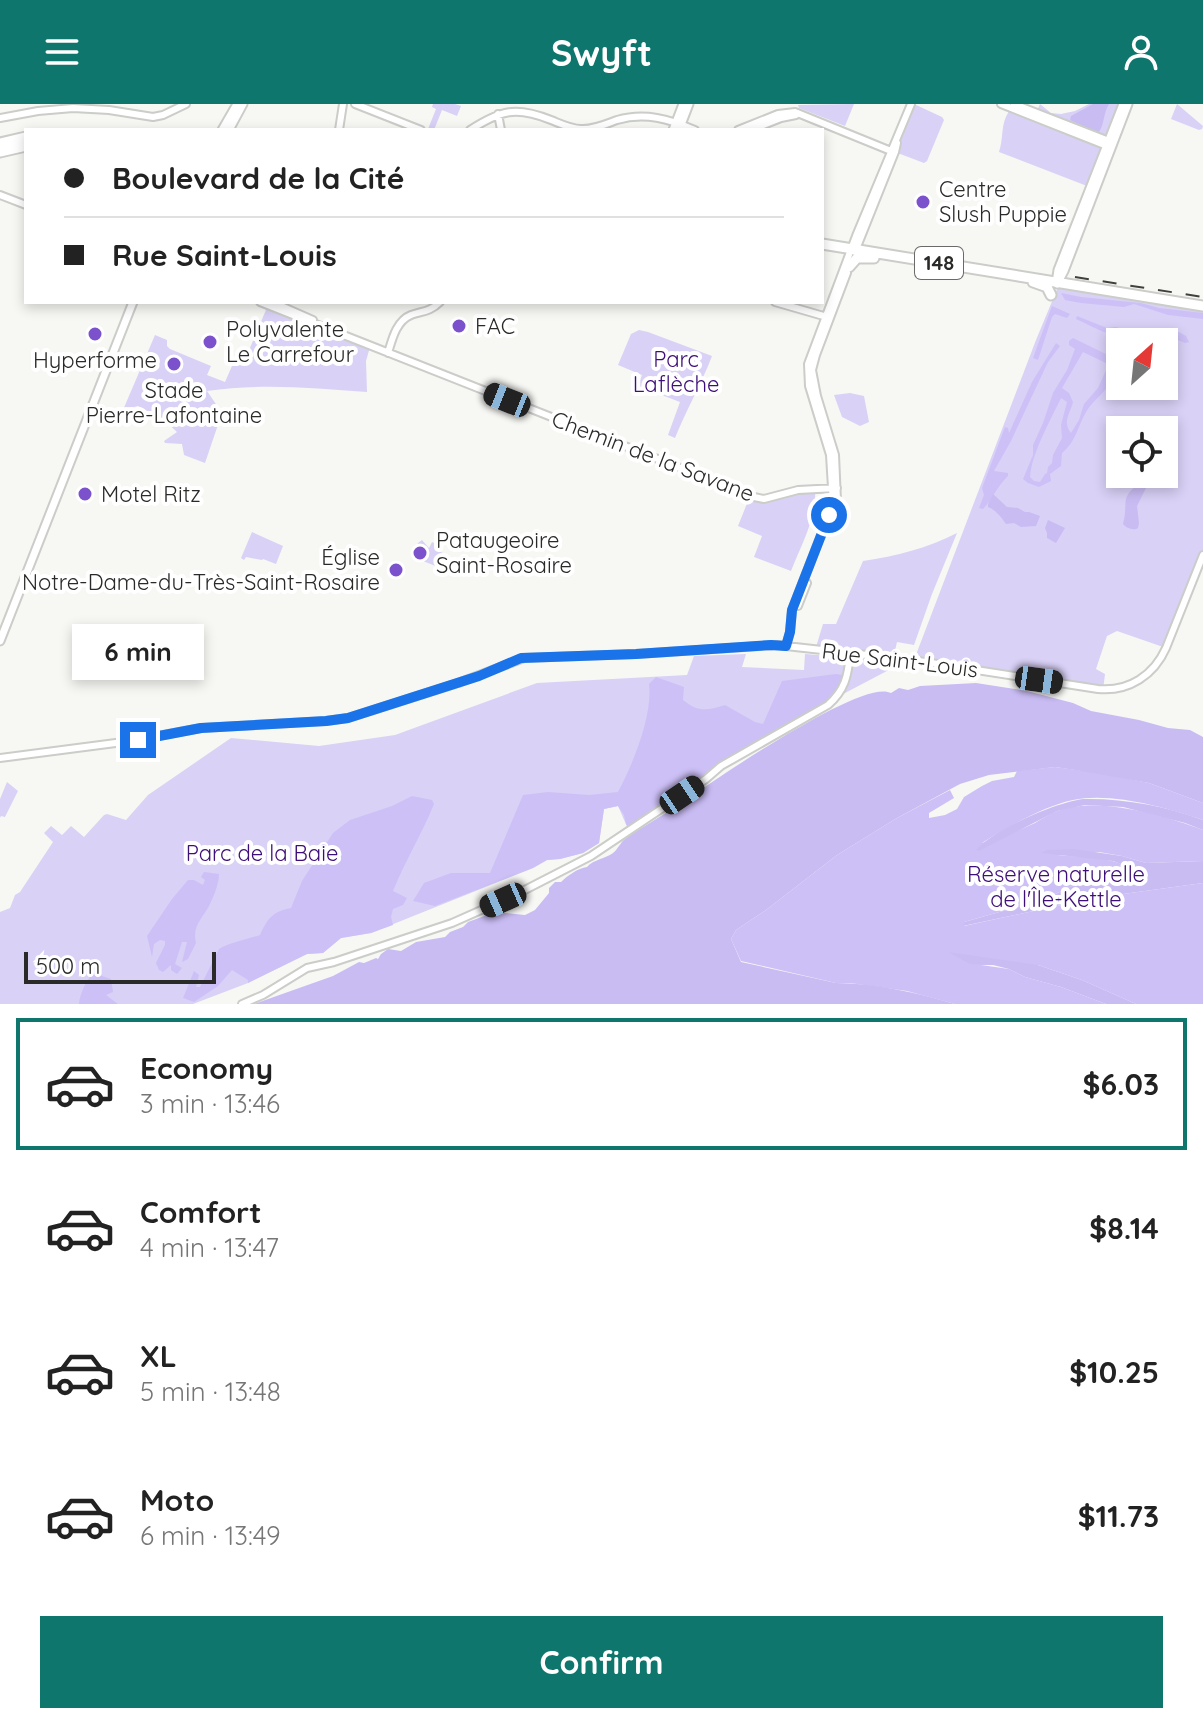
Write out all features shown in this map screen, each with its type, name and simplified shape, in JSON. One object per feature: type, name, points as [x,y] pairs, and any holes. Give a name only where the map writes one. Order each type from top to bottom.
[{"type":"main road","points":[[223,128],[240,104]]},
{"type":"main road","points":[[230,128],[240,104]]},
{"type":"main road","points":[[678,128],[686,104]]},
{"type":"main road","points":[[1055,286],[1126,104]]},
{"type":"main road","points":[[0,143],[24,137]]},
{"type":"main road","points":[[0,152],[24,146]]},
{"type":"main road","name":"148","points":[[824,247],[857,258],[877,258],[1055,286]]},
{"type":"main road","name":"148","points":[[824,247],[844,255],[1203,306]]},
{"type":"main road","points":[[0,641],[132,304]]},
{"type":"street","points":[[133,114],[157,113],[178,104]]},
{"type":"street","points":[[0,118],[65,108],[156,117],[186,104]]},
{"type":"street","points":[[339,128],[343,104]]},
{"type":"street","points":[[355,104],[416,128]]},
{"type":"street","points":[[788,646],[792,610],[831,510],[834,488],[830,455],[812,397],[808,372],[811,354],[828,318],[911,104]]},
{"type":"street","points":[[1001,104],[1109,144]]},
{"type":"street","points":[[1014,104],[1109,144]]},
{"type":"street","points":[[474,128],[498,114],[516,111],[576,128]]},
{"type":"street","points":[[744,128],[791,111],[892,152]]},
{"type":"street","points":[[498,114],[501,128]]},
{"type":"street","points":[[593,128],[637,116],[653,116],[678,128]]},
{"type":"street","points":[[755,128],[773,118]]},
{"type":"street","points":[[0,197],[24,206]]},
{"type":"street","name":"Chemin de la Savane","points":[[265,304],[388,352]]},
{"type":"street","name":"Chemin de la Savane","points":[[277,304],[429,369],[758,499],[802,489],[834,488]]},
{"type":"street","points":[[388,352],[403,320],[438,304]]},
{"type":"street","points":[[782,304],[828,318]]},
{"type":"street","name":"Rue Saint-Louis","points":[[0,758],[131,741],[201,728],[348,718],[479,676],[521,658],[771,645],[912,660],[1098,689],[1118,688],[1144,677],[1161,659],[1203,555]]},
{"type":"street","points":[[242,1004],[307,968],[452,923],[591,856],[721,766],[828,705],[846,684],[850,654]]},
{"type":"green space","points":[[433,104],[461,106],[457,116],[442,110],[435,128],[428,128],[436,109],[432,107]]},
{"type":"green space","points":[[854,104],[845,126],[798,105]]},
{"type":"green space","points":[[914,104],[944,120],[924,163],[895,152],[899,135]]},
{"type":"green space","points":[[1040,104],[1051,113],[1061,114],[1089,104],[1118,104],[1105,137],[1036,113]]},
{"type":"green space","points":[[1177,104],[1203,126],[1202,129],[1171,119]]},
{"type":"green space","points":[[1009,111],[1102,147],[1087,186],[999,152],[1004,121]]},
{"type":"green space","points":[[1058,287],[1203,306],[1203,555],[1166,648],[1117,631],[1107,636],[1096,669],[1105,674],[1103,690],[914,660]]},
{"type":"green space","points":[[1061,293],[1203,313],[1203,319],[1168,315],[1134,304],[1124,307],[1081,303],[1065,300]]},
{"type":"green space","points":[[268,305],[370,347],[366,361],[367,392],[267,387],[207,391],[222,413],[205,463],[184,455],[182,444],[165,443],[177,432],[164,420],[138,406],[123,410],[155,335],[167,340],[170,349],[211,366],[207,375],[225,382],[235,359],[244,362]]},
{"type":"green space","points":[[1052,306],[1070,314],[1067,318],[1055,314],[1052,317],[1038,360],[1033,358]]},
{"type":"green space","points":[[1077,316],[1107,328],[1106,333],[1076,319]]},
{"type":"green space","name":"Parc Laflèche","points":[[639,330],[712,356],[675,438],[668,435],[680,402],[638,386],[642,375],[618,365],[631,334]]},
{"type":"green space","points":[[1178,332],[1186,336],[1189,342],[1178,340]]},
{"type":"green space","points":[[1073,338],[1106,354],[1106,363],[1083,352],[1062,388],[1069,393],[1073,402],[1067,422],[1071,433],[1084,404],[1098,388],[1106,370],[1106,389],[1088,409],[1071,443],[1062,453],[1061,466],[1050,474],[1051,481],[1039,487],[1023,479],[1053,393],[1075,349],[1069,345]],"holes":[[[1061,398],[1067,402],[1061,425],[1062,438],[1052,463],[1040,482],[1034,481],[1030,477],[1042,437]]]},
{"type":"green space","points":[[1056,343],[1060,346],[1048,362],[994,471],[1008,473],[1008,476],[983,509],[979,508],[984,495],[982,488],[1005,427],[1009,433],[1032,382]]},
{"type":"green space","points":[[850,393],[864,396],[869,422],[860,426],[842,417],[834,395]]},
{"type":"green space","points":[[815,489],[811,521],[791,571],[754,557],[762,536],[738,526],[750,496],[758,499]]},
{"type":"green space","points":[[252,532],[283,546],[276,564],[263,559],[241,558]]},
{"type":"green space","points":[[957,533],[914,645],[897,642],[894,655],[816,647],[823,624],[836,624],[863,561],[912,551]]},
{"type":"green space","points":[[422,540],[429,548],[432,542],[440,546],[438,551],[443,553],[438,567],[413,557]]},
{"type":"green space","name":"Parc de la Baie","points":[[746,654],[742,667],[804,670],[805,654],[904,662],[767,734],[628,829],[618,806],[604,809],[599,843],[583,853],[547,860],[371,933],[341,938],[323,953],[307,954],[248,983],[193,1004],[0,1004],[0,912],[10,908],[15,895],[53,842],[44,833],[51,826],[62,835],[71,826],[84,837],[104,815],[126,820],[148,795],[231,738],[319,746],[395,735],[537,683],[687,675],[694,656]]},
{"type":"green space","points":[[836,674],[844,678],[836,694],[825,704],[703,778],[629,828],[618,806],[604,809],[599,843],[583,853],[547,860],[435,906],[413,901],[424,883],[451,873],[490,873],[523,795],[618,792],[641,739],[648,710],[649,684],[656,677],[684,687],[683,700],[693,707],[707,709],[725,705],[763,724],[782,681]]},
{"type":"green space","name":"Réserve naturelle de l'Île-Kettle","points":[[1055,767],[1149,783],[1203,803],[1203,820],[1139,802],[1089,798],[1050,807],[982,843],[1022,829],[1057,811],[1073,807],[1111,806],[1150,813],[1203,830],[1203,861],[1146,863],[1099,852],[1058,856],[1103,859],[1130,867],[1072,886],[1045,899],[964,922],[964,926],[1094,898],[1203,883],[1203,1004],[1136,1004],[1038,965],[981,965],[1009,969],[1106,1004],[955,1004],[907,991],[836,983],[741,961],[731,939],[736,930],[837,855],[950,790],[954,798],[929,813],[929,818],[957,809],[964,797],[992,781],[1014,777],[1017,771]]},
{"type":"green space","points":[[7,782],[18,791],[5,817],[0,818],[0,799]]},
{"type":"green space","points":[[412,796],[432,800],[434,804],[393,891],[407,898],[403,905],[393,909],[393,925],[371,933],[341,938],[323,953],[307,954],[248,983],[232,970],[218,986],[194,1002],[183,998],[194,971],[199,975],[196,987],[200,987],[219,949],[260,935],[271,917],[291,908],[302,881],[333,833],[350,820]]},
{"type":"green space","points":[[204,872],[219,874],[219,878],[197,927],[196,943],[188,959],[182,962],[187,942],[182,942],[175,964],[182,968],[177,974],[171,970],[171,965],[163,972],[156,963],[165,941],[154,944],[152,957],[147,936],[188,880],[203,885],[205,880],[201,877]]},
{"type":"green space","points":[[93,973],[111,979],[113,992],[106,995],[118,1004],[79,1004],[84,987]]},
{"type":"shaded area","points":[[1093,104],[1109,104],[1099,132],[1070,120],[1071,116]]},
{"type":"shaded area","points":[[1146,488],[1137,506],[1139,523],[1138,528],[1134,529],[1123,524],[1127,497],[1133,489]]},
{"type":"shaded area","points":[[993,494],[1007,507],[1040,516],[1036,526],[1006,524],[988,507]]},
{"type":"shaded area","points":[[1048,520],[1065,528],[1056,543],[1047,538],[1045,528]]},
{"type":"shaded area","points":[[976,683],[1027,691],[1091,711],[1190,730],[1203,737],[1203,803],[1149,783],[1055,767],[989,775],[960,784],[837,855],[736,930],[731,939],[741,962],[836,983],[896,989],[955,1004],[254,1004],[333,976],[359,962],[378,959],[388,949],[401,951],[416,942],[445,937],[468,922],[495,912],[525,915],[535,910],[555,882],[561,882],[610,855],[631,835],[747,759],[849,701],[874,693],[891,693],[899,688],[908,690],[920,686]]},
{"type":"shaded area","points":[[1083,799],[1144,804],[1174,811],[1203,820],[1203,830],[1123,807],[1085,805],[1057,811],[976,850],[1026,818]]},
{"type":"shaded area","points":[[1074,849],[1146,863],[1203,861],[1203,883],[1094,898],[963,926],[964,922],[1045,899],[1072,886],[1129,867],[1113,861],[1041,853]]},
{"type":"shaded area","points":[[948,952],[1038,965],[1136,1004],[1106,1004],[1009,969],[970,964]]},
{"type":"railway","points":[[1075,277],[1203,297]]},
{"type":"place","name":"Centre Slush Puppie","points":[[923,202]]},
{"type":"place","name":"FAC","points":[[459,326]]},
{"type":"place","name":"Hyperforme","points":[[95,334]]},
{"type":"place","name":"Polyvalente Le Carrefour","points":[[210,342]]},
{"type":"place","name":"Stade Pierre-Lafontaine","points":[[174,364]]},
{"type":"place","name":"Motel Ritz","points":[[85,494]]},
{"type":"place","name":"Pataugeoire Saint-Rosaire","points":[[420,553]]},
{"type":"place","name":"Église Notre-Dame-du-Très-Saint-Rosaire","points":[[396,570]]},
{"type":"route","points":[[138,740],[201,728],[348,718],[479,676],[521,658],[786,646],[792,610],[829,515]]}]
